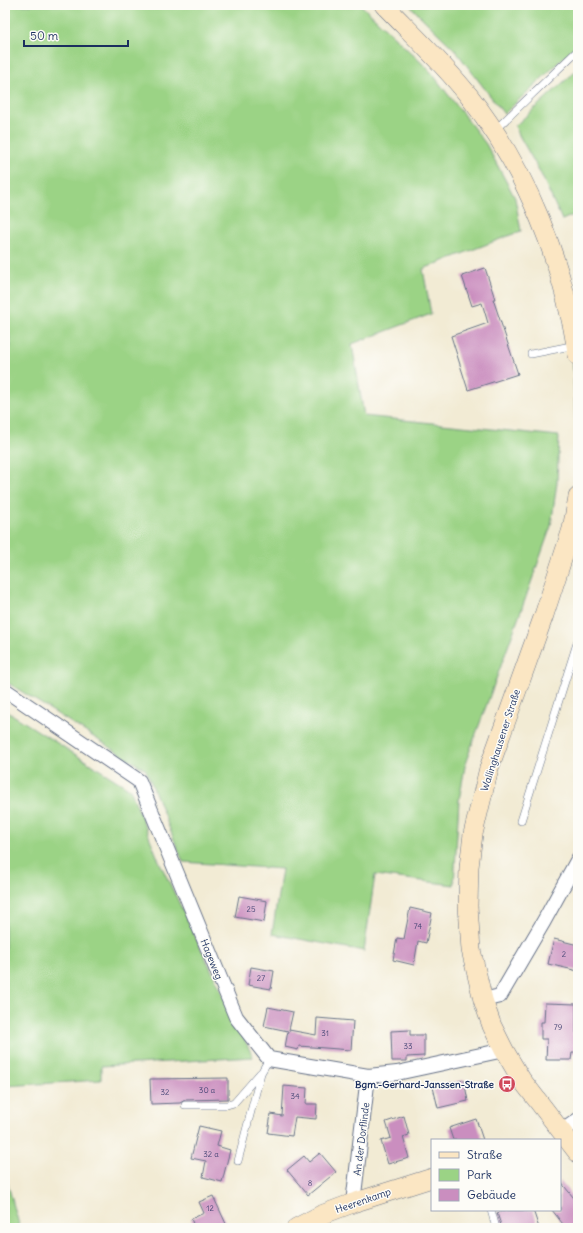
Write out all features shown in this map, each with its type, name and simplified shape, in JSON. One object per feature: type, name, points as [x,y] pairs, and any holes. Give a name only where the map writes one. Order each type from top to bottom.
[{"type":"street","points":[[384,5],[437,59],[469,97],[494,131],[517,170],[536,209],[559,271],[572,321],[577,350]]},
{"type":"street","name":"Wallinghausener Straße","points":[[555,1136],[504,1050],[492,1026],[483,1000],[471,950],[468,906],[469,867],[473,834],[489,768],[544,615],[568,543],[578,497]]},
{"type":"street","name":"Hageweg","points":[[5,690],[139,781],[236,1017],[269,1059]]},
{"type":"street","points":[[483,1000],[500,996],[578,859]]},
{"type":"street","points":[[269,1059],[368,1076],[397,1073],[504,1050]]},
{"type":"street","name":"An der Dorflinde","points":[[353,1203],[368,1076]]},
{"type":"street","points":[[555,1136],[578,1120]]},
{"type":"street","name":"Wallinghausener Straße","points":[[561,1140],[578,1153]]},
{"type":"street","name":"Heerenkamp","points":[[296,1228],[321,1215],[353,1203],[431,1178]]},
{"type":"lane","points":[[494,131],[578,50]]},
{"type":"lane","points":[[531,354],[577,350]]},
{"type":"lane","points":[[521,821],[578,640]]},
{"type":"lane","points":[[185,1105],[228,1105],[234,1103],[260,1073],[269,1059]]},
{"type":"lane","points":[[238,1162],[260,1073]]},
{"type":"lane","points":[[491,1211],[496,1228]]},
{"type":"green space","points":[[5,5],[361,5],[430,71],[486,144],[515,198],[521,231],[423,269],[431,314],[352,344],[364,416],[559,436],[557,482],[551,526],[466,761],[459,800],[454,885],[375,875],[364,951],[272,934],[282,869],[183,862],[146,770],[5,681],[5,353],[11,347],[5,307]]},
{"type":"green space","points":[[409,5],[578,5],[578,44],[504,114],[455,50]]},
{"type":"green space","points":[[578,69],[578,213],[562,220],[540,172],[515,126]]},
{"type":"green space","points":[[578,318],[578,477],[571,321]]},
{"type":"green space","points":[[5,710],[130,789],[159,861],[253,1057],[101,1066],[101,1080],[5,1086]]},
{"type":"green space","points":[[5,1174],[20,1228],[5,1228]]},
{"type":"building","points":[[485,268],[495,299],[493,299],[518,374],[468,390],[451,336],[488,323],[482,303],[472,306],[462,276]]},
{"type":"building","points":[[239,896],[267,901],[264,922],[235,917]]},
{"type":"building","points":[[410,908],[432,913],[426,943],[418,941],[414,965],[393,960],[397,938],[404,939]]},
{"type":"building","points":[[554,939],[578,945],[578,971],[548,964]]},
{"type":"building","points":[[251,967],[274,971],[271,989],[248,985]]},
{"type":"building","points":[[545,1003],[576,1004],[578,1053],[572,1053],[571,1060],[546,1060],[547,1039],[541,1039],[541,1022],[544,1022]]},
{"type":"building","points":[[268,1007],[293,1012],[289,1030],[316,1035],[317,1018],[353,1021],[351,1050],[299,1046],[298,1050],[285,1047],[288,1031],[264,1026]]},
{"type":"building","points":[[410,1030],[410,1035],[424,1035],[424,1056],[407,1057],[407,1061],[392,1061],[391,1031]]},
{"type":"building","points":[[228,1078],[228,1099],[185,1100],[180,1103],[151,1104],[150,1079]]},
{"type":"building","points":[[464,1080],[468,1101],[438,1108],[433,1087]]},
{"type":"building","points":[[284,1086],[307,1088],[306,1104],[317,1104],[316,1119],[295,1117],[292,1136],[268,1133],[271,1114],[282,1116]]},
{"type":"building","points":[[404,1116],[409,1135],[403,1137],[409,1158],[388,1164],[381,1141],[391,1138],[386,1122]]},
{"type":"building","points":[[476,1119],[483,1139],[453,1139],[449,1128]]},
{"type":"building","points":[[199,1126],[221,1131],[217,1146],[230,1150],[222,1182],[203,1177],[206,1161],[191,1158]]},
{"type":"building","points":[[320,1153],[336,1172],[308,1195],[287,1170],[304,1156],[309,1162]]},
{"type":"building","points":[[561,1182],[578,1203],[578,1228],[566,1228],[553,1211],[561,1211]]},
{"type":"building","points":[[213,1196],[228,1228],[195,1228],[191,1219],[204,1213],[199,1202]]},
{"type":"building","points":[[502,1211],[533,1211],[539,1228],[502,1228],[497,1213]]},
{"type":"place","name":"Bgm.-Gerhard-Janssen-Straße","points":[[507,1084]]}]
